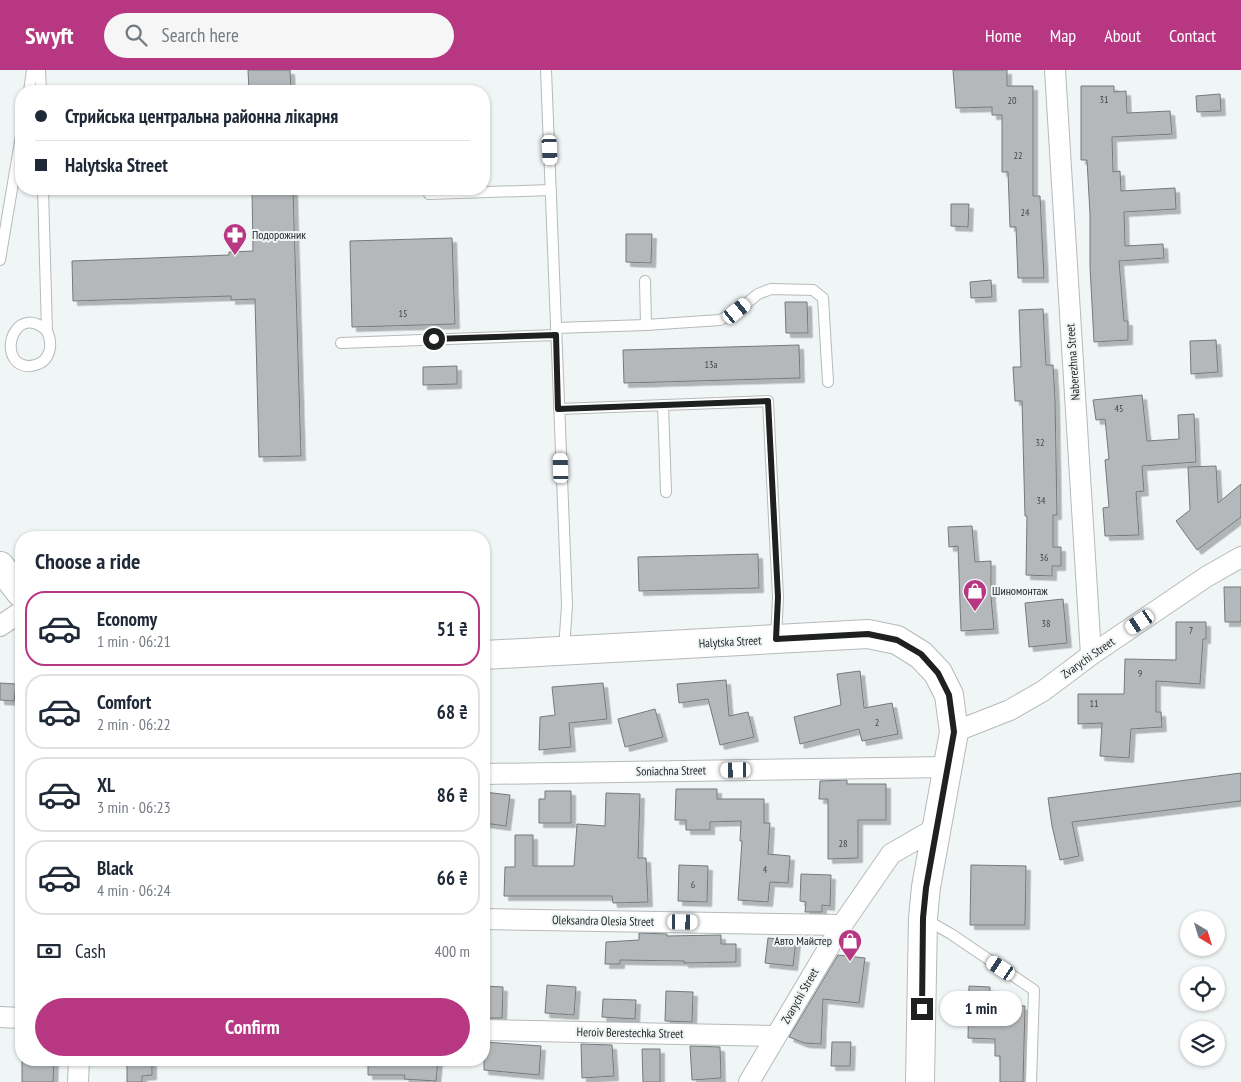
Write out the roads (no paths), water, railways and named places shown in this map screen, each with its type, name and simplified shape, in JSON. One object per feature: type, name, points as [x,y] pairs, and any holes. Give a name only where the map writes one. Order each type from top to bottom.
[{"type":"highway","points":[[0,566],[15,585]]},
{"type":"highway","name":"Halytska Street","points":[[490,655],[868,634],[897,640],[921,654],[938,673],[949,695],[954,732],[949,767],[936,828],[923,918],[920,1082]]},
{"type":"street","name":"Naberezhna Street","points":[[1055,70],[1091,655]]},
{"type":"street","name":"Zvarychi Street","points":[[954,732],[1010,710],[1043,691],[1091,655],[1206,577],[1241,557]]},
{"type":"street","points":[[0,626],[15,616]]},
{"type":"street","name":"Soniachna Street","points":[[490,774],[949,767]]},
{"type":"street","name":"Zvarychi Street","points":[[749,1082],[842,925],[891,854],[936,828]]},
{"type":"street","name":"Oleksandra Olesia Street","points":[[490,919],[842,925]]},
{"type":"street","points":[[0,1017],[15,1018]]},
{"type":"street","name":"Heroiv Berestechka Street","points":[[490,1030],[776,1036]]},
{"type":"street","points":[[78,1082],[79,1066]]},
{"type":"lane","points":[[30,85],[32,70]]},
{"type":"lane","points":[[40,70],[41,85]]},
{"type":"lane","points":[[546,70],[567,605],[564,651]]},
{"type":"lane","points":[[0,260],[15,171]]},
{"type":"lane","points":[[490,192],[551,190]]},
{"type":"lane","points":[[43,195],[47,331],[51,346],[49,354],[44,361],[37,365],[21,365],[9,354],[8,338],[18,325],[25,322],[33,322],[41,325],[47,331]]},
{"type":"lane","points":[[645,281],[646,325]]},
{"type":"lane","points":[[341,343],[556,332],[720,320],[737,311],[758,294],[771,289],[813,290],[823,298],[828,382]]},
{"type":"lane","points":[[558,409],[768,401],[778,597],[776,639]]},
{"type":"lane","points":[[663,405],[666,492]]},
{"type":"lane","points":[[923,918],[951,934],[1034,990],[1031,1082]]},
{"type":"place","name":"Подорожник","points":[[235,256]]},
{"type":"place","name":"Шиномонтаж","points":[[975,612]]},
{"type":"place","name":"Авто Майстер","points":[[850,962]]}]
